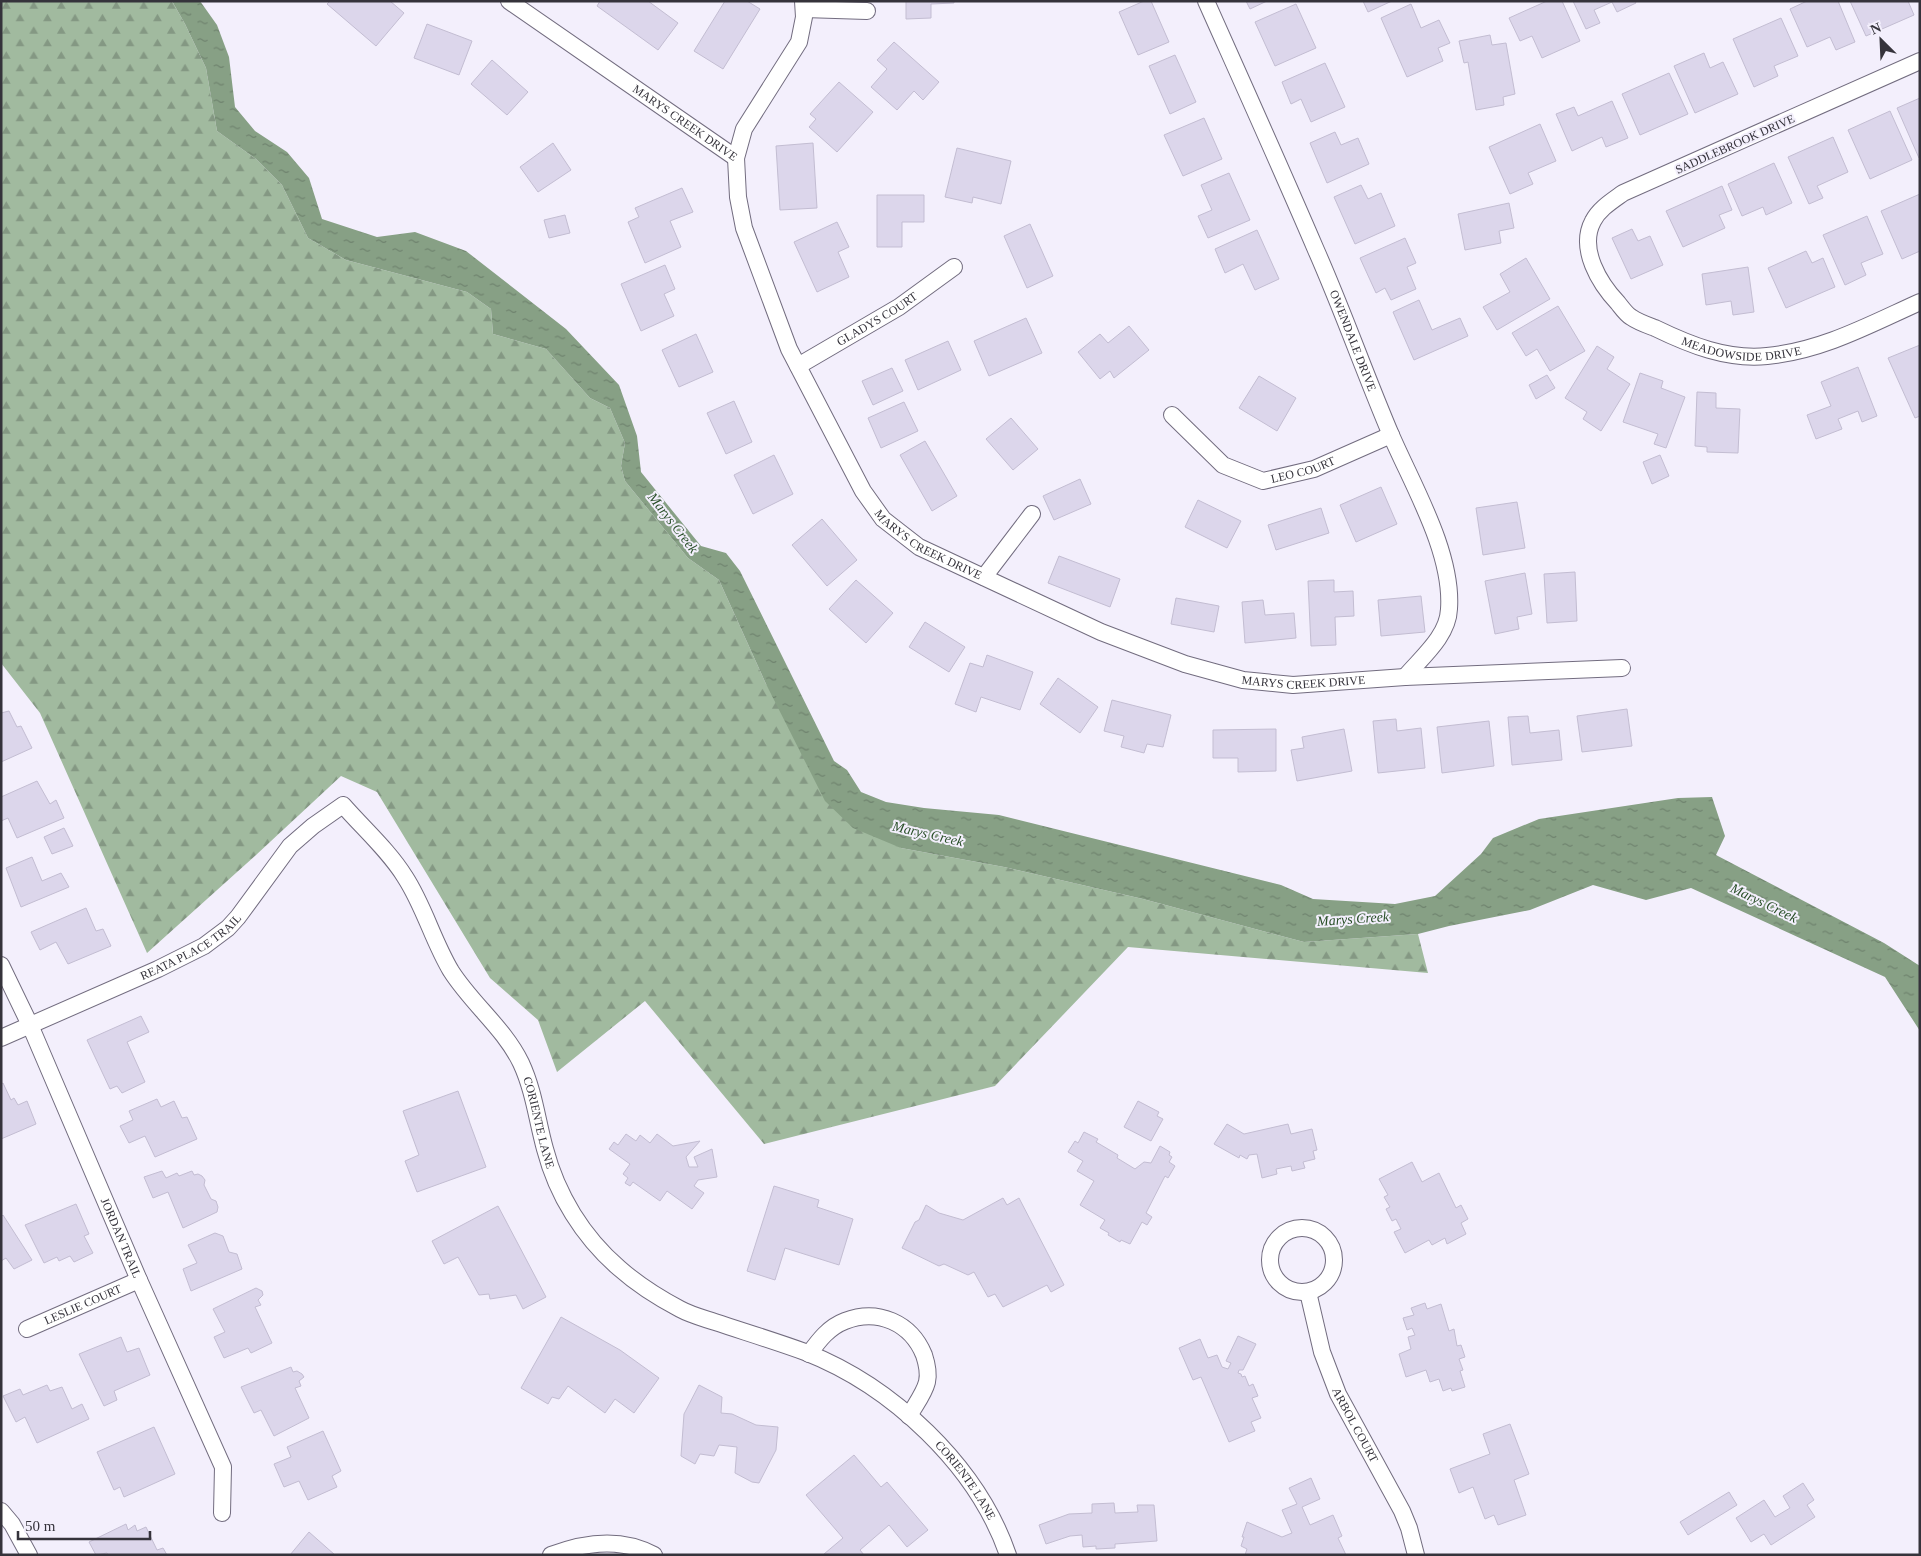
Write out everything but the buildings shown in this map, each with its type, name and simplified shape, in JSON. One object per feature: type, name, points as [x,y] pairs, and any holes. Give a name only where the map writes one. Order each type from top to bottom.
[{"type":"street","name":"MARYS CREEK DRIVE","points":[[509,1],[736,158],[738,197],[744,228],[789,349],[864,491],[883,519],[919,547],[1102,632],[1185,664],[1243,680],[1293,684],[1405,677],[1622,668]]},
{"type":"street","name":"OWENDALE DRIVE","points":[[1206,1],[1317,251],[1391,435],[1442,550],[1448,584],[1449,609],[1447,622],[1436,642],[1405,677]]},
{"type":"street","points":[[736,158],[744,129],[799,42],[804,17],[803,5],[868,12]]},
{"type":"street","name":"SADDLEBROOK DRIVE","points":[[1591,259],[1589,232],[1593,221],[1605,206],[1623,193],[1920,62]]},
{"type":"street","name":"MEADOWSIDE DRIVE","points":[[1591,259],[1596,273],[1608,293],[1630,316],[1679,339],[1720,354],[1766,356],[1822,346],[1920,302]]},
{"type":"street","name":"GLADYS COURT","points":[[798,366],[899,307],[954,267]]},
{"type":"street","name":"LEO COURT","points":[[1172,415],[1223,465],[1263,481],[1314,469],[1391,435]]},
{"type":"street","points":[[984,577],[1032,514]]},
{"type":"street","name":"REATA PLACE TRAIL","points":[[1,1038],[158,969],[204,946],[228,928],[238,917],[290,846],[313,826],[343,805]]},
{"type":"street","name":"CORIENTE LANE","points":[[343,805],[396,864],[414,894],[451,970],[514,1048],[530,1086],[544,1148],[560,1191],[571,1212],[601,1252],[640,1284],[682,1311],[808,1354],[855,1378],[909,1416],[942,1447],[961,1470],[990,1514],[1008,1555]]},
{"type":"street","name":"JORDAN TRAIL","points":[[1,965],[30,1026],[139,1280],[223,1466],[222,1512]]},
{"type":"street","points":[[1304,1227],[1315,1229],[1324,1235],[1334,1251],[1334,1269],[1329,1279],[1321,1287],[1308,1292],[1296,1292],[1284,1287],[1276,1279],[1270,1265],[1273,1245],[1280,1236],[1292,1229],[1304,1227]]},
{"type":"street","name":"LESLIE COURT","points":[[27,1329],[139,1280]]},
{"type":"street","name":"ARBOL COURT","points":[[1308,1292],[1329,1374],[1347,1413],[1402,1511],[1409,1528],[1416,1555]]},
{"type":"street","points":[[808,1354],[826,1333],[834,1326],[845,1321],[880,1317],[900,1324],[922,1349],[928,1371],[924,1389],[909,1416]]},
{"type":"street","points":[[1,1511],[12,1524],[29,1555]]},
{"type":"street","points":[[551,1555],[567,1552],[589,1544],[609,1542],[635,1547],[654,1555]]},
{"type":"green space","points":[[1,1],[172,1],[206,68],[217,131],[256,159],[282,185],[308,238],[346,260],[467,292],[491,309],[493,334],[546,349],[590,398],[610,408],[625,443],[621,466],[625,481],[688,558],[719,580],[766,684],[901,848],[1004,867],[1143,899],[1304,942],[1418,934],[1428,973],[1128,947],[995,1086],[764,1144],[645,1001],[557,1072],[538,1020],[490,978],[377,792],[341,776],[147,953],[40,713],[1,663]]},
{"type":"water","name":"Marys Creek","points":[[172,1],[200,1],[217,25],[229,57],[235,107],[255,131],[287,152],[309,178],[322,219],[377,237],[415,232],[466,251],[566,329],[619,385],[637,436],[641,472],[701,546],[726,553],[740,571],[834,761],[847,770],[861,792],[886,802],[924,808],[999,815],[1281,885],[1313,899],[1395,904],[1435,896],[1481,854],[1493,838],[1539,819],[1678,798],[1712,797],[1725,836],[1716,855],[1884,943],[1920,966],[1920,1031],[1885,977],[1691,888],[1646,900],[1593,885],[1530,910],[1418,934],[1304,942],[1143,899],[1004,867],[901,848],[853,828],[825,801],[766,684],[719,580],[688,558],[625,481],[621,466],[625,443],[610,408],[590,398],[546,349],[493,334],[491,309],[467,292],[346,260],[308,238],[282,185],[256,159],[217,131],[206,68]]}]
